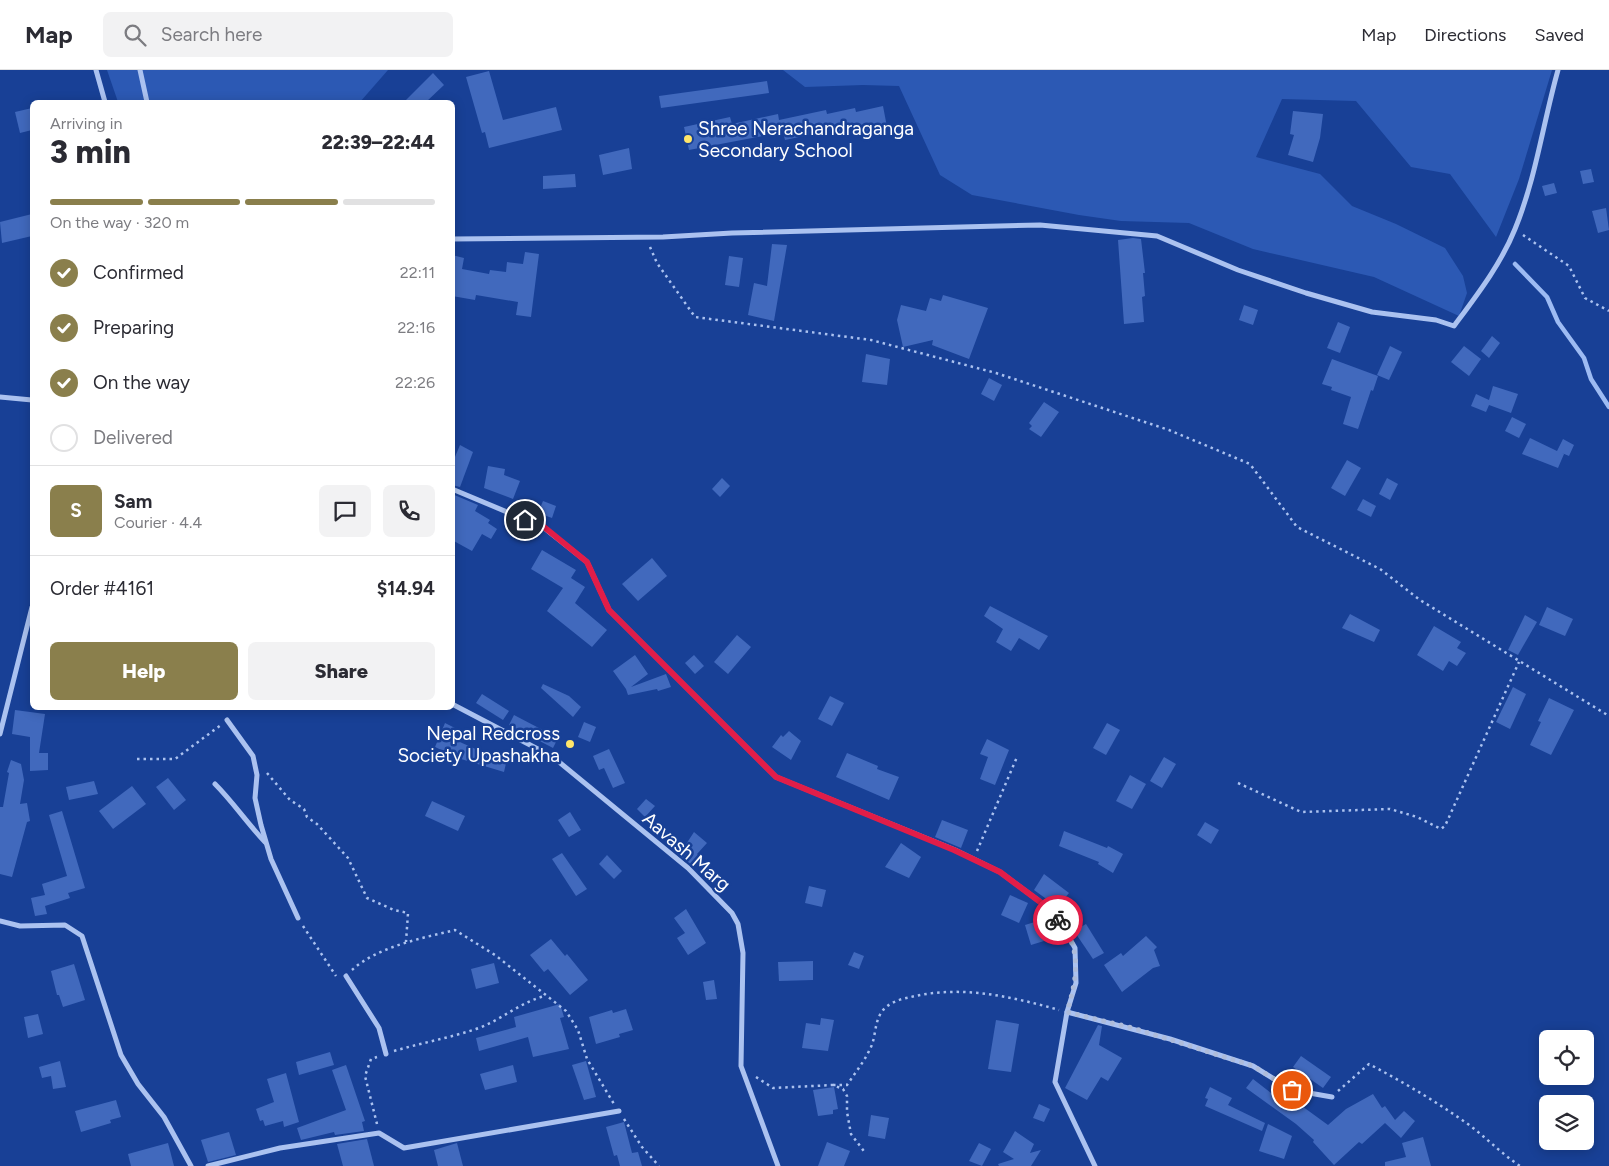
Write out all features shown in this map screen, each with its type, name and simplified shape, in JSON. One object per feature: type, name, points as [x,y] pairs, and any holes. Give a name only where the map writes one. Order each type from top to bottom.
[{"type":"street","points":[[96,70],[104,100]]},
{"type":"street","points":[[140,70],[147,100]]},
{"type":"street","points":[[455,239],[646,236],[1040,225],[1157,236],[1238,270],[1306,294],[1372,312],[1436,320],[1454,326],[1490,276],[1515,230],[1542,139],[1558,70]]},
{"type":"street","points":[[0,397],[30,400]]},
{"type":"street","points":[[455,491],[544,527],[587,562],[609,610],[776,777],[974,859],[1000,872],[1036,898],[1062,925],[1075,948],[1076,982],[1067,1012],[1054,1082],[1095,1166]]},
{"type":"street","points":[[0,734],[30,615]]},
{"type":"street","name":"Aavash Marg","points":[[455,706],[553,756],[688,868],[732,913],[738,924],[743,953],[741,1066],[778,1166]]},
{"type":"street","points":[[227,720],[253,756],[256,775],[255,798],[266,843],[298,918]]},
{"type":"street","points":[[215,784],[235,804],[250,827],[266,843]]},
{"type":"street","points":[[0,921],[20,926],[65,924],[82,936],[121,1055],[138,1084],[164,1117],[191,1166]]},
{"type":"street","points":[[346,976],[379,1028],[386,1054]]},
{"type":"street","points":[[1067,1012],[1170,1039],[1253,1066],[1292,1090],[1332,1097]]},
{"type":"street","points":[[208,1166],[280,1148],[379,1133],[404,1148],[619,1111]]},
{"type":"path","points":[[1515,230],[1569,266],[1585,298],[1609,311]]},
{"type":"path","points":[[646,236],[657,263],[695,316],[871,340],[996,373],[1169,430],[1250,464],[1297,527],[1380,570],[1420,600],[1609,716]]},
{"type":"path","points":[[1238,782],[1301,812],[1390,809],[1417,817],[1441,829],[1445,826],[1519,662]]},
{"type":"path","points":[[137,759],[175,760],[227,720]]},
{"type":"path","points":[[253,756],[290,800],[304,809],[307,817],[317,824],[348,858],[367,898],[394,910],[408,913],[406,943]]},
{"type":"path","points":[[974,859],[1017,757]]},
{"type":"path","points":[[298,918],[340,981],[361,962],[406,943],[455,930],[494,955],[566,1011],[574,1024],[586,1059],[642,1147],[658,1166]]},
{"type":"path","points":[[741,1066],[773,1088],[847,1085],[871,1049],[881,1012],[897,1000],[943,991],[970,992],[1014,998],[1067,1012]]},
{"type":"path","points":[[379,1133],[365,1076],[371,1059],[477,1028],[510,1014],[527,1000],[546,996]]},
{"type":"path","points":[[1332,1097],[1369,1064],[1410,1086],[1464,1121],[1500,1153],[1520,1166]]},
{"type":"path","points":[[833,1085],[843,1090],[848,1096],[847,1112],[851,1134],[866,1154]]},
{"type":"shaded area","points":[[107,70],[388,70],[362,100],[117,100]]},
{"type":"shaded area","points":[[783,70],[1552,70],[1519,179],[1496,237],[1450,174],[1411,167],[1356,101],[1282,99],[1256,157],[1320,174],[1352,206],[1396,224],[1445,248],[1463,276],[1467,293],[1459,316],[1374,277],[1253,249],[1189,223],[1121,221],[972,195],[940,175],[899,86],[805,87]]},
{"type":"building","points":[[489,71],[503,120],[556,107],[562,130],[489,148],[485,132],[482,133],[466,77]]},
{"type":"building","points":[[433,73],[444,85],[428,100],[406,100]]},
{"type":"building","points":[[767,81],[769,93],[661,108],[659,96]]},
{"type":"building","points":[[883,106],[887,127],[861,132],[860,129],[833,135],[832,130],[785,140],[783,132],[689,150],[684,127],[730,117],[732,124],[778,114],[779,120],[826,110],[827,114],[855,108],[856,112]]},
{"type":"building","points":[[30,108],[30,130],[20,133],[15,112]]},
{"type":"building","points":[[1293,111],[1323,114],[1320,138],[1313,162],[1288,155],[1294,135],[1290,134]]},
{"type":"building","points":[[629,148],[632,169],[603,175],[599,155]]},
{"type":"building","points":[[1591,169],[1594,182],[1583,184],[1580,171]]},
{"type":"building","points":[[575,174],[576,187],[543,189],[543,176]]},
{"type":"building","points":[[1554,183],[1557,193],[1545,196],[1542,186]]},
{"type":"building","points":[[1606,208],[1609,230],[1598,233],[1592,211]]},
{"type":"building","points":[[30,214],[30,236],[2,243],[0,222]]},
{"type":"building","points":[[1141,239],[1145,273],[1143,273],[1145,296],[1142,297],[1144,322],[1124,324],[1118,240]]},
{"type":"building","points":[[772,244],[787,245],[774,321],[748,315],[754,283],[767,286]]},
{"type":"building","points":[[525,252],[539,254],[531,317],[516,315],[518,302],[476,295],[475,300],[455,297],[455,256],[464,258],[462,269],[489,274],[490,270],[506,272],[507,262],[523,264]]},
{"type":"building","points":[[729,256],[743,258],[739,287],[725,285]]},
{"type":"building","points":[[943,295],[988,308],[969,359],[932,345],[933,340],[903,347],[897,320],[901,305],[926,311],[930,298],[941,301]]},
{"type":"building","points":[[1244,305],[1258,310],[1253,325],[1239,320]]},
{"type":"building","points":[[1338,322],[1350,327],[1340,353],[1327,348]]},
{"type":"building","points":[[1492,336],[1500,343],[1489,358],[1481,351]]},
{"type":"building","points":[[1390,346],[1402,352],[1389,380],[1377,375]]},
{"type":"building","points":[[1464,346],[1481,359],[1469,376],[1451,362]]},
{"type":"building","points":[[866,354],[890,359],[887,385],[862,382]]},
{"type":"building","points":[[1332,359],[1378,376],[1373,391],[1371,390],[1358,429],[1343,424],[1351,397],[1331,390],[1332,387],[1322,384]]},
{"type":"building","points":[[989,378],[1002,385],[994,401],[981,394]]},
{"type":"building","points":[[1493,386],[1518,394],[1511,413],[1489,405],[1486,412],[1471,406],[1476,394],[1489,400]]},
{"type":"building","points":[[1044,402],[1059,412],[1041,437],[1029,429],[1032,426],[1029,423]]},
{"type":"building","points":[[1512,417],[1526,424],[1519,438],[1505,431]]},
{"type":"building","points":[[1530,438],[1557,451],[1563,439],[1574,445],[1569,456],[1562,453],[1564,454],[1558,468],[1522,454]]},
{"type":"building","points":[[460,445],[473,452],[460,487],[455,486],[455,457]]},
{"type":"building","points":[[1347,460],[1361,468],[1345,496],[1331,488]]},
{"type":"building","points":[[488,466],[505,469],[504,475],[520,481],[513,499],[484,488]]},
{"type":"building","points":[[722,478],[730,486],[720,497],[712,489]]},
{"type":"building","points":[[1387,478],[1398,484],[1390,500],[1379,494]]},
{"type":"building","points":[[455,495],[478,505],[475,511],[490,520],[488,523],[497,529],[491,539],[482,534],[472,551],[455,542]]},
{"type":"building","points":[[1363,499],[1376,506],[1371,517],[1357,510]]},
{"type":"building","points":[[543,501],[556,506],[552,518],[538,513]]},
{"type":"building","points":[[542,550],[576,570],[571,578],[585,587],[575,603],[607,630],[592,647],[547,611],[563,588],[531,569]]},
{"type":"building","points":[[652,558],[667,576],[638,601],[622,584]]},
{"type":"building","points":[[990,606],[1048,636],[1039,650],[1019,638],[1011,651],[996,642],[1003,629],[984,616]]},
{"type":"building","points":[[1547,607],[1573,619],[1565,636],[1539,625]]},
{"type":"building","points":[[1350,614],[1380,630],[1374,642],[1342,628]]},
{"type":"building","points":[[1525,615],[1537,622],[1518,655],[1508,650]]},
{"type":"building","points":[[1434,626],[1461,642],[1457,648],[1466,653],[1457,666],[1449,661],[1443,671],[1417,655]]},
{"type":"building","points":[[737,635],[751,647],[728,674],[714,662]]},
{"type":"building","points":[[635,655],[648,674],[631,687],[666,674],[671,687],[658,691],[657,689],[628,695],[613,671]]},
{"type":"building","points":[[694,655],[704,666],[695,674],[685,663]]},
{"type":"building","points":[[543,684],[569,696],[581,707],[573,717],[541,688]]},
{"type":"building","points":[[1513,687],[1526,694],[1510,729],[1496,722]]},
{"type":"building","points":[[482,694],[509,711],[503,720],[476,703]]},
{"type":"building","points":[[830,696],[844,703],[832,726],[818,719]]},
{"type":"building","points":[[1549,698],[1574,710],[1551,755],[1530,745],[1541,722],[1538,721]]},
{"type":"building","points":[[15,710],[45,714],[39,753],[48,753],[48,770],[30,771],[30,737],[12,734]]},
{"type":"building","points":[[514,715],[558,738],[553,748],[509,725]]},
{"type":"building","points":[[584,722],[596,727],[590,742],[578,737]]},
{"type":"building","points":[[445,723],[457,729],[453,739],[487,754],[507,759],[504,772],[461,759],[435,747]]},
{"type":"building","points":[[1107,723],[1120,730],[1106,755],[1093,748]]},
{"type":"building","points":[[789,731],[801,741],[791,760],[772,747],[781,735],[783,737]]},
{"type":"building","points":[[987,739],[1009,750],[995,785],[980,779],[988,757],[980,754]]},
{"type":"building","points":[[609,749],[625,783],[613,788],[604,768],[599,770],[593,756]]},
{"type":"building","points":[[847,753],[878,766],[877,769],[899,777],[889,800],[836,777]]},
{"type":"building","points":[[1164,757],[1176,764],[1162,788],[1150,781]]},
{"type":"building","points":[[11,760],[21,764],[24,780],[20,804],[27,803],[30,821],[27,822],[12,877],[0,874],[0,807],[3,807],[9,773],[7,772]]},
{"type":"building","points":[[1130,775],[1146,784],[1132,809],[1116,801]]},
{"type":"building","points":[[168,778],[186,800],[174,810],[156,787]]},
{"type":"building","points":[[94,781],[98,794],[69,800],[66,787]]},
{"type":"building","points":[[132,786],[146,804],[113,829],[99,811]]},
{"type":"building","points":[[646,799],[655,806],[645,817],[637,809]]},
{"type":"building","points":[[432,801],[465,816],[458,831],[425,816]]},
{"type":"building","points":[[62,811],[85,888],[68,893],[70,898],[45,906],[47,914],[35,916],[31,898],[45,895],[42,884],[67,876],[49,815]]},
{"type":"building","points":[[570,812],[581,830],[569,837],[558,820]]},
{"type":"building","points":[[942,820],[968,830],[961,848],[935,837]]},
{"type":"building","points":[[1205,822],[1219,830],[1211,844],[1197,835]]},
{"type":"building","points":[[1064,831],[1107,848],[1108,846],[1123,854],[1113,873],[1098,864],[1099,862],[1059,846]]},
{"type":"building","points":[[694,832],[707,843],[697,854],[699,856],[692,865],[679,855]]},
{"type":"building","points":[[901,843],[921,857],[909,878],[885,867]]},
{"type":"building","points":[[562,853],[587,889],[576,896],[552,859]]},
{"type":"building","points":[[607,855],[622,871],[614,879],[599,864]]},
{"type":"building","points":[[1044,874],[1069,893],[1064,899],[1081,919],[1078,922],[1034,890]]},
{"type":"building","points":[[809,886],[826,890],[822,907],[805,903]]},
{"type":"building","points":[[1010,895],[1028,903],[1019,923],[1001,915]]},
{"type":"building","points":[[686,909],[706,943],[688,955],[677,938],[685,933],[674,918]]},
{"type":"building","points":[[1038,921],[1044,941],[1031,945],[1025,925]]},
{"type":"building","points":[[1086,924],[1104,953],[1093,959],[1074,931]]},
{"type":"building","points":[[1146,936],[1157,947],[1154,950],[1160,966],[1153,968],[1122,992],[1104,965],[1121,953],[1123,956]]},
{"type":"building","points":[[551,939],[565,956],[567,954],[588,980],[570,995],[548,969],[544,972],[530,955]]},
{"type":"building","points":[[854,952],[864,956],[859,969],[848,965]]},
{"type":"building","points":[[813,961],[813,980],[779,981],[778,962]]},
{"type":"building","points":[[494,963],[499,983],[476,989],[471,969]]},
{"type":"building","points":[[74,964],[85,1000],[63,1007],[59,995],[57,995],[51,971]]},
{"type":"building","points":[[714,980],[717,999],[706,1000],[703,982]]},
{"type":"building","points":[[560,1004],[564,1017],[560,1018],[569,1049],[533,1057],[528,1037],[479,1051],[476,1038],[516,1027],[514,1017]]},
{"type":"building","points":[[626,1009],[633,1030],[619,1034],[620,1037],[596,1044],[589,1017],[612,1010],[613,1013]]},
{"type":"building","points":[[38,1014],[43,1034],[28,1038],[24,1017]]},
{"type":"building","points":[[821,1018],[834,1020],[828,1051],[802,1048],[806,1023],[820,1025]]},
{"type":"building","points":[[996,1020],[1019,1024],[1011,1072],[988,1069]]},
{"type":"building","points":[[1098,1025],[1102,1026],[1099,1045],[1122,1058],[1108,1081],[1101,1077],[1087,1100],[1065,1088]]},
{"type":"building","points":[[330,1052],[334,1065],[299,1075],[296,1062]]},
{"type":"building","points":[[1301,1056],[1331,1077],[1323,1088],[1293,1067]]},
{"type":"building","points":[[60,1061],[66,1087],[53,1089],[51,1076],[42,1078],[39,1067]]},
{"type":"building","points":[[586,1061],[596,1097],[584,1100],[572,1065]]},
{"type":"building","points":[[346,1065],[365,1121],[362,1122],[364,1131],[335,1135],[334,1132],[301,1140],[297,1128],[346,1110],[332,1070]]},
{"type":"building","points":[[513,1065],[517,1082],[485,1090],[480,1074]]},
{"type":"building","points":[[286,1073],[299,1122],[284,1127],[283,1121],[265,1126],[263,1120],[260,1121],[256,1109],[274,1102],[267,1079]]},
{"type":"building","points":[[1253,1079],[1280,1100],[1284,1093],[1328,1125],[1346,1109],[1373,1094],[1382,1108],[1385,1106],[1395,1120],[1404,1111],[1415,1121],[1401,1138],[1385,1123],[1362,1144],[1359,1142],[1334,1165],[1313,1142],[1314,1140],[1296,1124],[1246,1088]]},
{"type":"building","points":[[834,1087],[838,1109],[833,1110],[833,1114],[818,1116],[813,1090]]},
{"type":"building","points":[[1210,1087],[1232,1098],[1228,1105],[1265,1123],[1262,1131],[1205,1106],[1208,1099],[1205,1098]]},
{"type":"building","points":[[116,1100],[121,1117],[110,1120],[111,1123],[81,1132],[75,1111]]},
{"type":"building","points":[[1039,1104],[1050,1109],[1044,1122],[1033,1118]]},
{"type":"building","points":[[871,1115],[889,1118],[885,1139],[868,1136]]},
{"type":"building","points":[[624,1122],[632,1153],[638,1152],[642,1166],[620,1166],[617,1155],[614,1156],[606,1127]]},
{"type":"building","points":[[1268,1124],[1292,1136],[1284,1159],[1259,1151]]},
{"type":"building","points":[[1015,1131],[1034,1144],[1030,1153],[1041,1150],[1031,1166],[999,1166],[998,1164],[1014,1159],[1003,1152]]},
{"type":"building","points":[[229,1132],[236,1155],[208,1162],[201,1140]]},
{"type":"building","points":[[1423,1137],[1431,1166],[1385,1166],[1385,1162],[1406,1157],[1402,1143]]},
{"type":"building","points":[[367,1139],[374,1166],[343,1166],[337,1144]]},
{"type":"building","points":[[827,1142],[850,1151],[844,1166],[818,1166]]},
{"type":"building","points":[[168,1143],[174,1166],[131,1166],[128,1154]]},
{"type":"building","points":[[457,1143],[463,1166],[438,1166],[434,1150]]},
{"type":"building","points":[[979,1143],[991,1149],[982,1166],[969,1161]]},
{"type":"waterway","points":[[1515,264],[1547,297],[1558,322],[1584,358],[1591,379],[1609,407]]},
{"type":"way so far","points":[[1058,920],[1075,948],[1076,982],[1067,1012],[1133,1028],[1253,1066],[1292,1090]]},
{"type":"place","name":"Shree Nerachandraganga Secondary School","points":[[688,139]]},
{"type":"place","name":"Nepal Redcross Society Upashakha","points":[[570,744]]},
{"type":"route","points":[[525,520],[544,527],[587,562],[609,610],[776,777],[954,850],[1000,872],[1043,904],[1058,920]]}]
